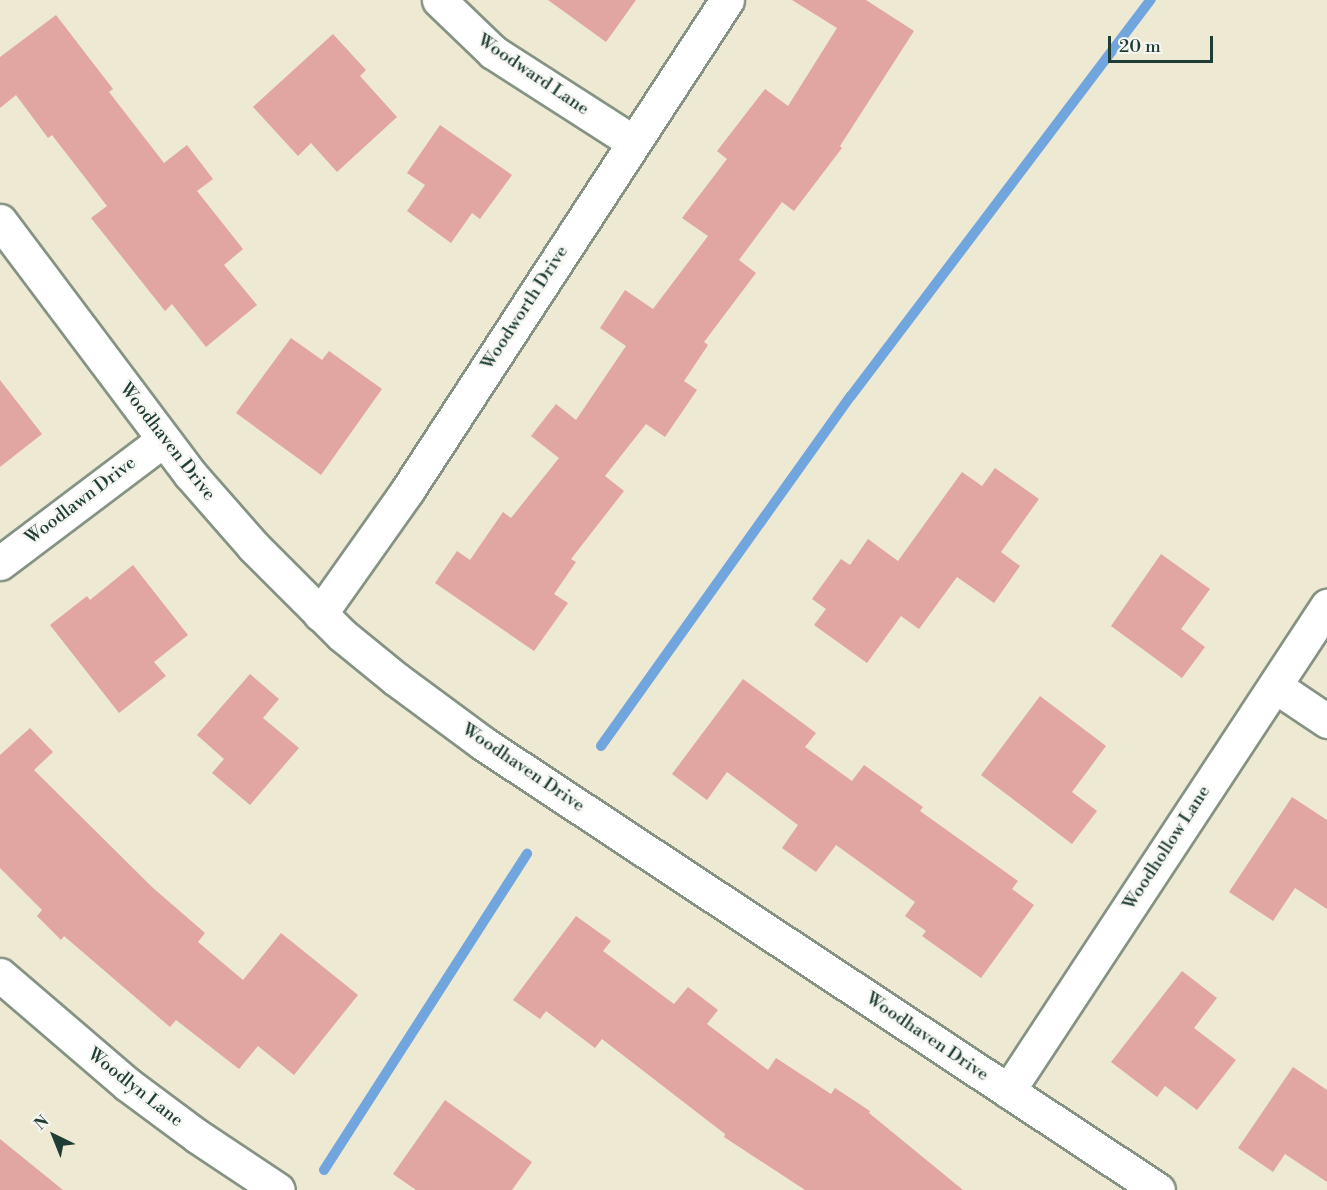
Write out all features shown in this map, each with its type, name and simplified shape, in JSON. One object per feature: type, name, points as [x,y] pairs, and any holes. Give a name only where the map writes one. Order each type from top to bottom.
[{"type":"street","name":"Woodward Lane","points":[[439,0],[493,52],[633,142]]},
{"type":"street","name":"Woodworth Drive","points":[[320,614],[407,491],[727,0]]},
{"type":"street","name":"Woodhaven Drive","points":[[0,221],[163,440],[218,507],[320,614],[396,679],[484,744],[1158,1190]]},
{"type":"street","name":"Woodlawn Drive","points":[[0,563],[163,440]]},
{"type":"street","name":"Woodhollow Lane","points":[[1008,1090],[1327,606]]},
{"type":"street","points":[[1275,686],[1327,721]]},
{"type":"street","name":"Woodlyn Lane","points":[[0,975],[127,1084],[197,1136],[278,1190]]},
{"type":"building","points":[[548,0],[636,0],[606,42]]},
{"type":"building","points":[[792,0],[866,0],[914,31],[840,146],[842,148],[794,211],[782,202],[739,260],[756,273],[704,342],[708,345],[684,381],[697,390],[665,437],[646,424],[605,476],[624,491],[571,559],[576,562],[554,594],[568,603],[534,651],[435,583],[457,551],[470,560],[503,512],[511,518],[559,458],[531,436],[556,404],[576,420],[626,346],[600,328],[625,290],[653,309],[708,236],[682,218],[727,159],[717,151],[765,89],[788,106],[837,28]]},
{"type":"building","points":[[56,15],[113,89],[109,92],[164,163],[187,145],[213,179],[197,191],[243,249],[224,265],[257,305],[206,347],[172,304],[165,311],[91,218],[107,206],[52,135],[48,138],[16,95],[0,108],[0,57]]},
{"type":"building","points":[[333,34],[366,70],[360,76],[397,117],[337,172],[311,143],[298,156],[253,107]]},
{"type":"building","points":[[440,125],[512,175],[480,219],[472,213],[451,243],[407,211],[425,185],[407,173]]},
{"type":"building","points":[[291,338],[322,360],[329,351],[382,389],[321,475],[236,413]]},
{"type":"building","points":[[0,380],[42,434],[0,467]]},
{"type":"building","points":[[995,468],[1039,499],[1001,552],[1020,566],[994,603],[957,577],[919,629],[901,616],[867,663],[814,625],[826,609],[812,599],[841,559],[850,565],[868,539],[898,561],[962,472],[982,486]]},
{"type":"building","points":[[1161,554],[1210,589],[1181,629],[1205,647],[1182,678],[1111,626]]},
{"type":"building","points":[[133,565],[188,635],[154,662],[166,676],[119,713],[50,625],[87,596],[90,600]]},
{"type":"building","points":[[250,674],[279,699],[263,718],[299,748],[250,805],[212,773],[224,759],[197,735]]},
{"type":"building","points":[[743,679],[816,733],[805,747],[852,781],[864,765],[923,807],[920,811],[1018,881],[1012,889],[1034,905],[981,978],[922,936],[926,931],[905,916],[915,902],[836,845],[816,872],[782,848],[798,825],[727,772],[707,800],[672,774]]},
{"type":"building","points":[[1040,696],[1106,746],[1072,792],[1097,811],[1072,844],[981,775]]},
{"type":"building","points":[[30,728],[53,752],[34,770],[152,887],[205,933],[198,942],[243,980],[281,933],[358,995],[294,1075],[258,1046],[239,1069],[176,1020],[170,1027],[64,936],[61,940],[37,916],[42,910],[0,868],[0,755]]},
{"type":"building","points":[[1292,797],[1327,820],[1327,909],[1295,888],[1273,921],[1229,892]]},
{"type":"building","points":[[576,916],[611,941],[603,951],[674,1004],[688,987],[718,1010],[707,1024],[768,1070],[776,1058],[831,1094],[835,1088],[870,1111],[869,1113],[963,1190],[805,1190],[724,1137],[725,1134],[602,1039],[595,1048],[546,1011],[540,1019],[513,1000]]},
{"type":"building","points":[[1182,971],[1217,998],[1194,1028],[1236,1060],[1197,1110],[1165,1086],[1157,1097],[1111,1062]]},
{"type":"building","points":[[1293,1067],[1327,1090],[1327,1182],[1285,1154],[1273,1172],[1238,1148]]},
{"type":"building","points":[[445,1100],[532,1162],[512,1190],[416,1190],[393,1174]]},
{"type":"building","points":[[0,1139],[63,1190],[0,1190]]},
{"type":"waterway","points":[[601,746],[851,396],[1151,0]]},
{"type":"waterway","points":[[324,1170],[527,854]]}]
